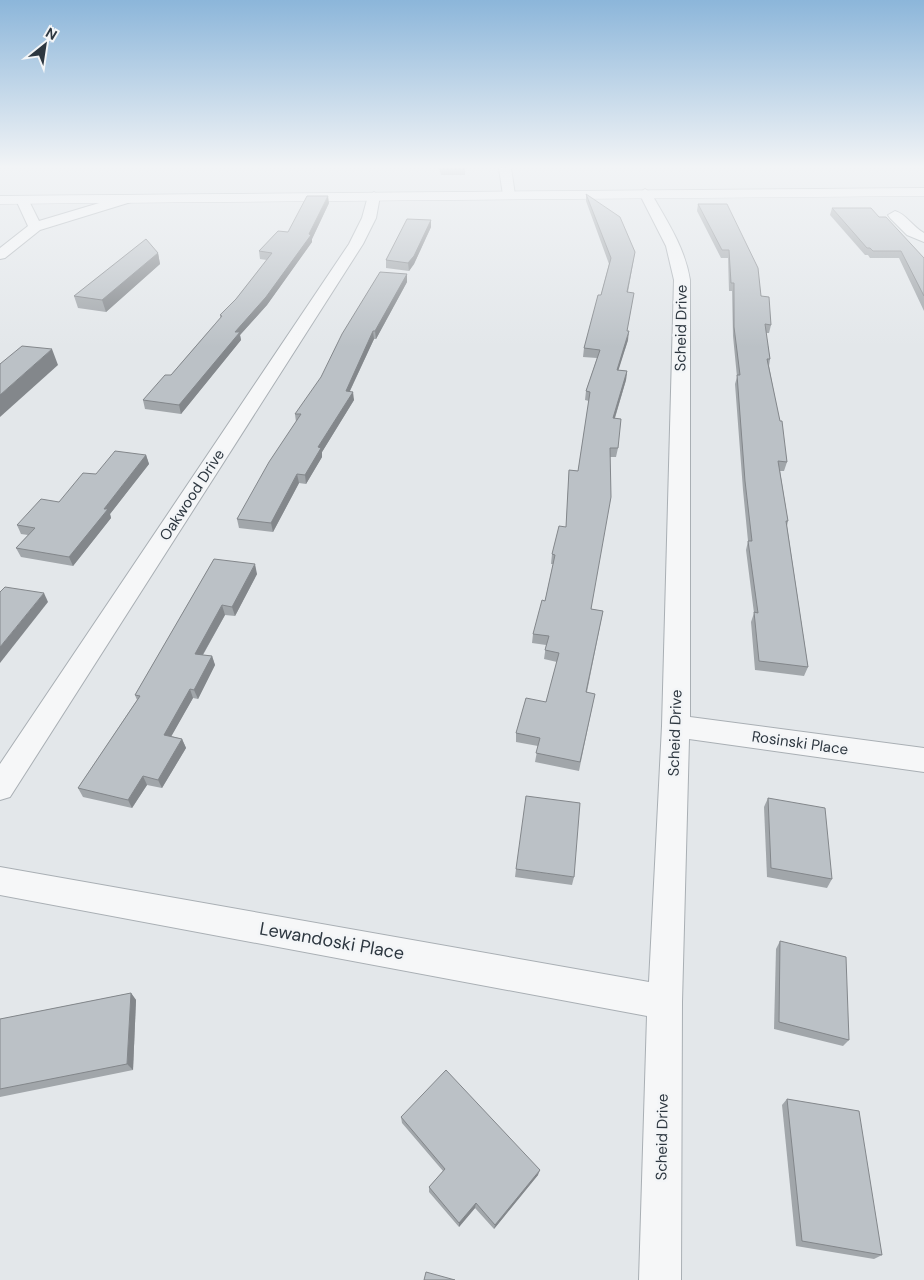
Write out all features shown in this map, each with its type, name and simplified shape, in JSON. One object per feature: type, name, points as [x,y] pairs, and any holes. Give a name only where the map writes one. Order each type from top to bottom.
[{"type":"street","points":[[0,255],[33,228]]},
{"type":"street","name":"Oakwood Drive","points":[[0,788],[356,244],[364,228]]},
{"type":"street","name":"Scheid Drive","points":[[660,1280],[665,1002],[676,726],[682,280],[681,267],[662,228]]},
{"type":"street","points":[[908,228],[924,238]]},
{"type":"street","name":"Rosinski Place","points":[[676,726],[924,760]]},
{"type":"street","name":"Lewandoski Place","points":[[0,881],[665,1002]]},
{"type":"building","points":[[290,228],[312,228],[309,234],[311,235],[266,297],[235,332],[240,332],[179,405],[143,400],[165,375],[171,375],[222,316],[220,315],[236,299],[272,253],[259,251],[278,231],[288,232]]},
{"type":"building","points":[[403,228],[427,228],[414,256],[408,263],[386,260]]},
{"type":"building","points":[[599,228],[625,228],[635,252],[627,292],[634,293],[627,331],[629,331],[617,370],[627,371],[613,418],[621,419],[618,448],[610,448],[611,497],[591,609],[603,611],[586,692],[595,694],[580,762],[536,753],[540,738],[516,733],[526,698],[546,702],[559,653],[545,650],[549,636],[533,634],[542,600],[545,601],[555,555],[552,554],[559,526],[566,527],[569,470],[578,471],[590,392],[586,391],[600,350],[584,348],[598,295],[601,295],[611,258]]},
{"type":"building","points":[[710,228],[738,228],[758,268],[761,296],[769,297],[771,325],[765,324],[770,359],[767,359],[780,421],[782,421],[787,462],[778,461],[808,667],[759,661],[754,612],[758,613],[748,541],[752,541],[745,481],[737,375],[740,375],[734,327],[734,283],[731,283],[729,250],[722,250]]},
{"type":"building","points":[[849,228],[896,228],[924,258],[924,296],[901,251],[873,251],[867,248]]},
{"type":"building","points":[[146,239],[158,253],[102,300],[74,296]]},
{"type":"building","points":[[380,272],[407,274],[375,331],[373,331],[346,391],[353,392],[318,447],[321,448],[305,475],[297,474],[271,523],[237,519],[269,462],[301,414],[295,414],[321,377],[342,334]]},
{"type":"building","points":[[22,346],[52,349],[0,395],[0,364]]},
{"type":"building","points":[[115,451],[146,455],[104,509],[108,509],[69,557],[16,548],[35,528],[17,525],[41,499],[59,502],[83,473],[96,474]]},
{"type":"building","points":[[214,559],[255,564],[232,607],[222,605],[195,654],[212,656],[194,690],[190,689],[164,735],[182,739],[158,780],[143,776],[128,800],[78,788],[140,696],[135,695]]},
{"type":"building","points":[[5,587],[44,593],[0,647],[0,592]]},
{"type":"building","points":[[526,796],[580,803],[574,877],[516,869]]},
{"type":"building","points":[[768,798],[825,808],[832,879],[771,868]]},
{"type":"building","points":[[780,941],[846,957],[849,1040],[779,1022]]},
{"type":"building","points":[[131,993],[127,1064],[0,1089],[0,1019]]},
{"type":"building","points":[[446,1070],[540,1170],[495,1225],[476,1203],[459,1223],[429,1187],[445,1169],[401,1117]]},
{"type":"building","points":[[787,1099],[859,1111],[882,1255],[802,1241]]},
{"type":"building","points":[[426,1272],[455,1280],[424,1280]]}]
